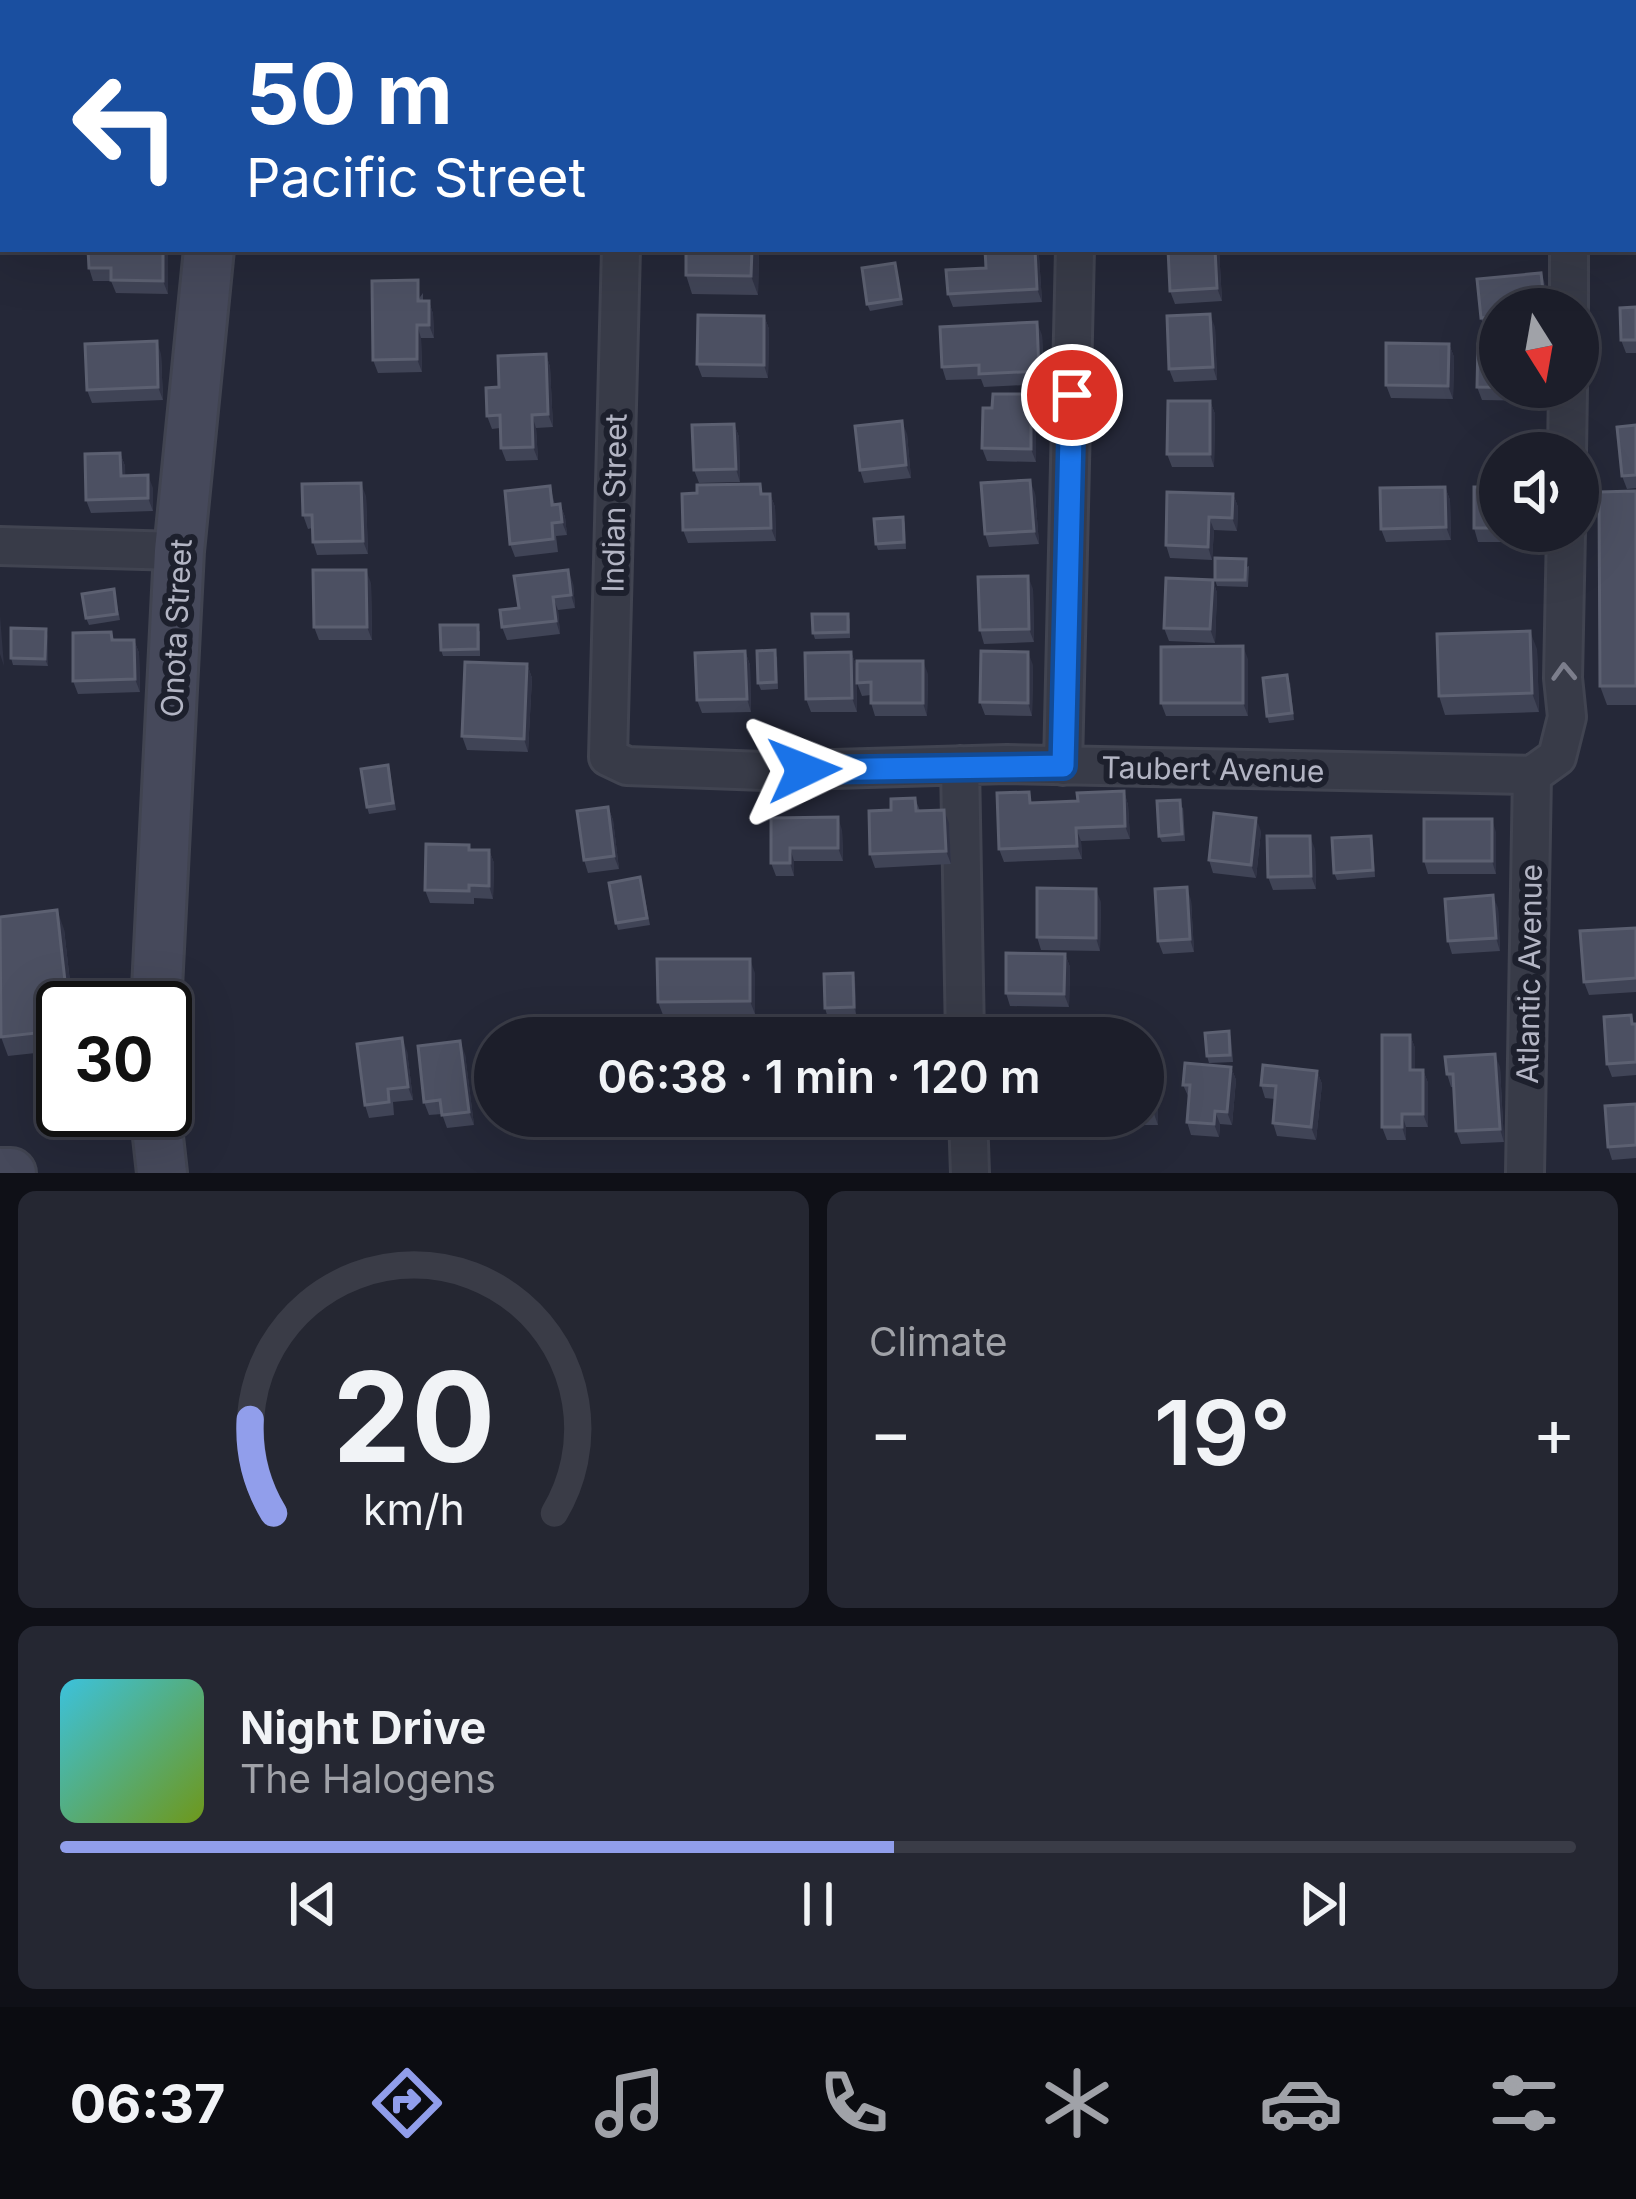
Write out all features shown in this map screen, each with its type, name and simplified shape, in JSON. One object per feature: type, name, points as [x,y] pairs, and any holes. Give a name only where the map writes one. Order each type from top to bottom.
[{"type":"street","name":"Onota Street","points":[[157,981],[179,550],[209,252]]},
{"type":"street","name":"Indian Street","points":[[608,758],[621,252]]},
{"type":"street","points":[[1063,766],[1075,252]]},
{"type":"street","points":[[1569,252],[1569,288]]},
{"type":"street","points":[[0,546],[179,550]]},
{"type":"street","points":[[1532,775],[1557,757],[1567,717],[1563,678],[1566,552]]},
{"type":"street","name":"Taubert Avenue","points":[[608,758],[628,766],[765,771],[960,765],[1532,775]]},
{"type":"street","points":[[960,765],[965,1017]]},
{"type":"street","name":"Atlantic Avenue","points":[[1525,1173],[1532,775]]},
{"type":"street","points":[[157,1137],[162,1173]]},
{"type":"street","points":[[969,1137],[970,1173]]},
{"type":"street","points":[[0,1172],[11,1173]]},
{"type":"building","points":[[88,252],[163,252],[163,281],[111,280],[111,268],[89,268]]},
{"type":"building","points":[[686,252],[752,252],[751,276],[686,275]]},
{"type":"building","points":[[985,252],[1035,252],[1037,289],[948,294],[946,270],[986,268]]},
{"type":"building","points":[[1168,252],[1215,252],[1217,288],[1170,291]]},
{"type":"building","points":[[895,263],[901,299],[867,304],[862,268]]},
{"type":"building","points":[[1541,273],[1543,288],[1479,288],[1479,298],[1477,279]]},
{"type":"building","points":[[418,280],[418,301],[429,301],[429,325],[417,325],[417,359],[373,360],[372,281]]},
{"type":"building","points":[[1636,307],[1636,340],[1621,340],[1620,308]]},
{"type":"building","points":[[1210,314],[1213,367],[1169,369],[1167,316]]},
{"type":"building","points":[[698,315],[764,316],[764,365],[697,364]]},
{"type":"building","points":[[1037,322],[1039,371],[979,374],[979,365],[942,367],[940,327]]},
{"type":"building","points":[[157,341],[158,387],[87,390],[85,344]]},
{"type":"building","points":[[1386,343],[1449,344],[1448,386],[1386,385]]},
{"type":"building","points":[[546,354],[548,414],[532,415],[533,447],[501,448],[500,415],[487,416],[486,388],[499,387],[498,356]]},
{"type":"building","points":[[993,394],[1031,394],[1031,449],[982,448],[983,408],[992,408]]},
{"type":"building","points":[[1168,401],[1210,401],[1210,454],[1167,454]]},
{"type":"building","points":[[902,421],[906,465],[860,470],[855,426]]},
{"type":"building","points":[[734,424],[736,469],[694,470],[692,425]]},
{"type":"building","points":[[1636,425],[1636,475],[1622,476],[1617,427]]},
{"type":"building","points":[[120,453],[121,476],[148,475],[148,498],[86,500],[85,454]]},
{"type":"building","points":[[1030,480],[1034,531],[985,534],[981,483]]},
{"type":"building","points":[[361,483],[363,541],[313,542],[312,515],[303,515],[302,484]]},
{"type":"building","points":[[760,484],[761,494],[770,494],[771,528],[683,530],[682,494],[697,493],[697,485]]},
{"type":"building","points":[[550,486],[552,505],[560,504],[562,522],[552,523],[553,539],[510,544],[505,491]]},
{"type":"building","points":[[1445,487],[1446,527],[1381,529],[1380,488]]},
{"type":"building","points":[[1474,487],[1479,487],[1479,528],[1474,528]]},
{"type":"building","points":[[1636,491],[1636,686],[1600,686],[1599,492]]},
{"type":"building","points":[[1167,492],[1233,494],[1232,518],[1209,517],[1208,547],[1166,545]]},
{"type":"building","points":[[903,517],[904,542],[876,544],[874,519]]},
{"type":"building","points":[[1215,558],[1246,559],[1245,580],[1215,580]]},
{"type":"building","points":[[313,570],[366,570],[367,627],[314,627]]},
{"type":"building","points":[[568,570],[571,595],[553,597],[556,621],[502,627],[500,610],[519,608],[514,576]]},
{"type":"building","points":[[1028,576],[1029,629],[980,630],[978,577]]},
{"type":"building","points":[[1166,578],[1213,580],[1210,629],[1164,628]]},
{"type":"building","points":[[114,589],[117,614],[86,618],[82,594]]},
{"type":"building","points":[[812,614],[848,614],[848,632],[813,633]]},
{"type":"building","points":[[440,625],[478,625],[478,649],[441,650]]},
{"type":"building","points":[[11,628],[46,629],[45,659],[11,658]]},
{"type":"building","points":[[1530,631],[1532,693],[1439,696],[1437,634]]},
{"type":"building","points":[[111,632],[112,640],[134,640],[135,679],[73,681],[73,633]]},
{"type":"building","points":[[1243,646],[1243,703],[1161,703],[1161,647]]},
{"type":"building","points":[[775,650],[776,682],[758,683],[757,651]]},
{"type":"building","points":[[745,651],[747,699],[697,700],[695,653]]},
{"type":"building","points":[[981,651],[1028,652],[1028,703],[980,702]]},
{"type":"building","points":[[851,652],[852,698],[806,699],[805,653]]},
{"type":"building","points":[[857,661],[923,661],[923,703],[871,703],[871,682],[857,683]]},
{"type":"building","points":[[465,662],[527,664],[524,739],[462,736]]},
{"type":"building","points":[[1287,675],[1292,713],[1267,716],[1263,678]]},
{"type":"building","points":[[388,765],[393,803],[367,807],[361,769]]},
{"type":"building","points":[[1124,791],[1125,826],[1076,828],[1077,846],[999,849],[997,793],[1029,792],[1030,803],[1078,801],[1077,793]]},
{"type":"building","points":[[915,798],[916,811],[944,810],[946,851],[870,854],[869,811],[891,810],[891,799]]},
{"type":"building","points":[[1180,800],[1182,834],[1159,836],[1157,801]]},
{"type":"building","points":[[608,807],[614,856],[584,860],[577,811]]},
{"type":"building","points":[[1214,813],[1256,818],[1251,865],[1209,860]]},
{"type":"building","points":[[838,817],[838,848],[790,848],[790,863],[771,863],[771,818]]},
{"type":"building","points":[[1424,819],[1492,819],[1492,861],[1424,861]]},
{"type":"building","points":[[1267,836],[1310,836],[1311,876],[1268,877]]},
{"type":"building","points":[[1371,836],[1373,870],[1334,873],[1332,838]]},
{"type":"building","points":[[426,844],[489,850],[489,886],[469,885],[469,891],[425,890]]},
{"type":"building","points":[[640,877],[647,918],[616,923],[609,883]]},
{"type":"building","points":[[1187,887],[1190,939],[1158,941],[1155,889]]},
{"type":"building","points":[[1037,888],[1096,889],[1096,938],[1037,937]]},
{"type":"building","points":[[1493,895],[1496,938],[1448,941],[1445,899]]},
{"type":"building","points":[[57,910],[65,981],[36,981],[36,1033],[1,1037],[0,917]]},
{"type":"building","points":[[1636,928],[1636,978],[1584,982],[1580,931]]},
{"type":"building","points":[[1006,953],[1065,954],[1064,994],[1006,993]]},
{"type":"building","points":[[657,959],[750,959],[750,1001],[658,1002]]},
{"type":"building","points":[[853,973],[854,1007],[825,1008],[824,974]]},
{"type":"building","points":[[1631,1015],[1636,1024],[1636,1062],[1607,1064],[1604,1017]]},
{"type":"building","points":[[1229,1031],[1230,1055],[1207,1056],[1205,1033]]},
{"type":"building","points":[[1382,1035],[1410,1035],[1410,1070],[1423,1070],[1423,1114],[1402,1114],[1402,1127],[1382,1127]]},
{"type":"building","points":[[402,1038],[408,1087],[388,1089],[389,1102],[365,1105],[357,1044]]},
{"type":"building","points":[[460,1041],[469,1112],[442,1115],[440,1100],[424,1102],[418,1046]]},
{"type":"building","points":[[1495,1054],[1500,1129],[1456,1131],[1453,1074],[1447,1074],[1445,1057]]},
{"type":"building","points":[[1185,1063],[1231,1067],[1227,1112],[1215,1111],[1214,1124],[1187,1122],[1190,1085],[1183,1085]]},
{"type":"building","points":[[1263,1065],[1317,1071],[1311,1127],[1273,1123],[1276,1086],[1261,1085]]},
{"type":"building","points":[[1636,1104],[1636,1145],[1608,1147],[1605,1106]]},
{"type":"route","points":[[804,770],[1063,766],[1072,395]]}]
